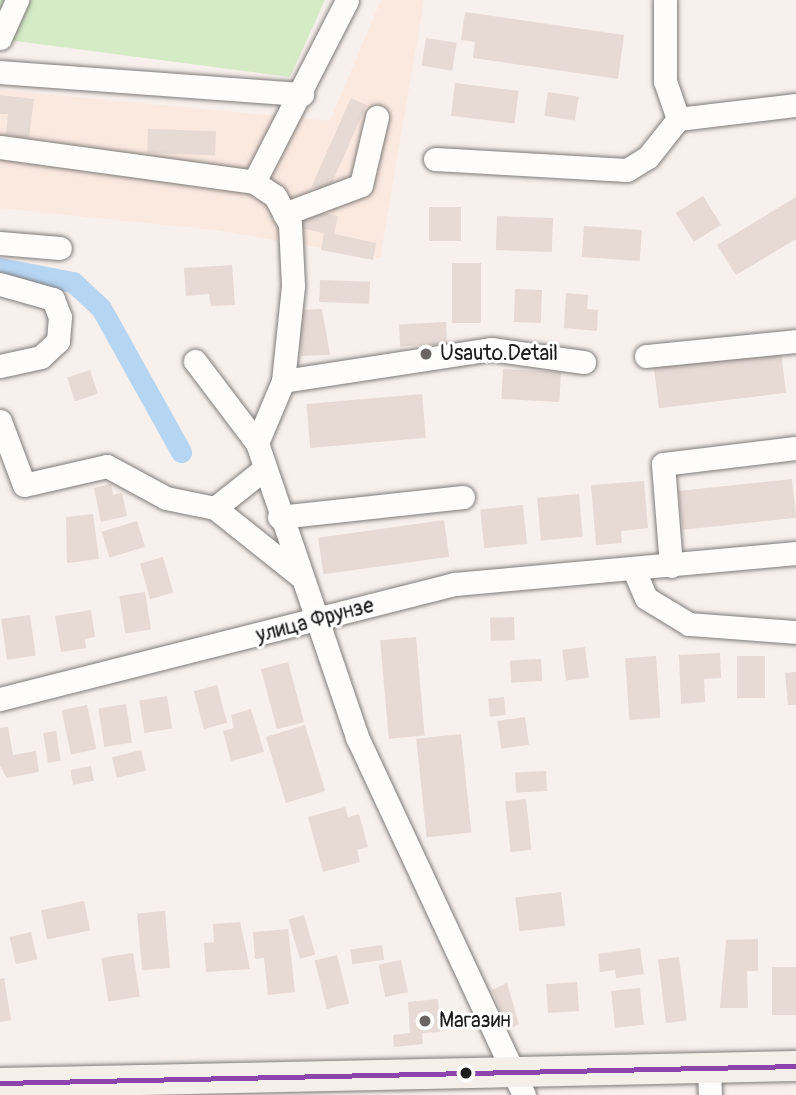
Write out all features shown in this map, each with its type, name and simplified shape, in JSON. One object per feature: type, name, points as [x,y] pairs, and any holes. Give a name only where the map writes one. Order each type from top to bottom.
[{"type":"main road","points":[[0,1083],[376,1085],[710,1082],[796,1066]]},
{"type":"street","points":[[0,38],[17,0]]},
{"type":"street","points":[[254,182],[302,94],[347,0]]},
{"type":"street","points":[[660,5],[665,81],[678,119]]},
{"type":"street","points":[[0,72],[302,94]]},
{"type":"street","points":[[435,159],[627,170],[648,157],[678,119],[796,106]]},
{"type":"street","points":[[284,214],[361,185],[377,117]]},
{"type":"street","points":[[0,147],[254,182],[275,196],[284,214],[293,286],[283,381],[257,443]]},
{"type":"street","points":[[0,243],[60,248]]},
{"type":"street","points":[[0,284],[53,299],[60,317],[58,341],[41,357],[0,366]]},
{"type":"street","points":[[646,356],[796,341]]},
{"type":"street","points":[[283,381],[491,349],[584,362]]},
{"type":"street","points":[[195,361],[257,443],[263,470],[357,737],[521,1084]]},
{"type":"street","points":[[0,421],[24,485],[107,466],[166,498],[215,508],[299,575]]},
{"type":"street","points":[[671,566],[663,464],[796,448]]},
{"type":"street","points":[[215,508],[263,470]]},
{"type":"street","points":[[279,517],[463,496]]},
{"type":"street","name":"улица Фрунзе","points":[[0,699],[318,622],[455,584],[635,570],[796,553]]},
{"type":"street","points":[[635,570],[646,598],[689,624],[796,632]]},
{"type":"shaded area","points":[[381,0],[424,0],[380,258],[216,230],[0,208],[0,90],[330,121]]},
{"type":"green space","points":[[0,0],[325,0],[290,77],[0,39]]},
{"type":"building","points":[[465,12],[624,35],[618,79],[473,58],[475,42],[461,40]]},
{"type":"building","points":[[426,38],[457,43],[452,71],[422,66]]},
{"type":"building","points":[[455,83],[519,91],[515,124],[451,116]]},
{"type":"building","points":[[548,92],[579,97],[575,121],[544,116]]},
{"type":"building","points":[[0,95],[34,99],[29,138],[6,135],[8,114],[0,114]]},
{"type":"building","points":[[351,98],[367,105],[327,194],[312,187]]},
{"type":"building","points":[[148,129],[216,131],[215,155],[147,153]]},
{"type":"building","points":[[703,196],[721,225],[694,242],[676,213]]},
{"type":"building","points":[[796,197],[796,239],[736,275],[717,245]]},
{"type":"building","points":[[429,207],[461,207],[461,241],[429,241]]},
{"type":"building","points":[[303,209],[338,216],[334,234],[376,243],[373,260],[321,250],[324,233],[300,228]]},
{"type":"building","points":[[497,216],[553,218],[552,252],[496,250]]},
{"type":"building","points":[[584,226],[642,230],[640,261],[582,257]]},
{"type":"building","points":[[452,263],[481,263],[481,323],[452,323]]},
{"type":"building","points":[[232,265],[235,305],[211,306],[209,294],[186,296],[184,268]]},
{"type":"building","points":[[320,280],[370,282],[369,304],[319,302]]},
{"type":"building","points":[[515,289],[542,290],[541,323],[514,322]]},
{"type":"building","points":[[566,293],[588,295],[587,309],[598,310],[597,331],[564,328]]},
{"type":"building","points":[[322,309],[330,355],[301,356],[299,310]]},
{"type":"building","points":[[446,322],[447,344],[400,346],[399,324]]},
{"type":"building","points":[[781,352],[786,393],[659,408],[654,368]]},
{"type":"building","points":[[503,369],[561,372],[559,402],[501,399]]},
{"type":"building","points":[[90,370],[98,394],[75,401],[67,377]]},
{"type":"building","points":[[422,394],[426,438],[310,448],[306,404]]},
{"type":"building","points":[[792,479],[796,518],[683,530],[679,491]]},
{"type":"building","points":[[644,481],[648,528],[621,531],[622,543],[596,545],[591,485]]},
{"type":"building","points":[[111,484],[113,495],[122,493],[127,516],[101,522],[94,488]]},
{"type":"building","points":[[579,494],[583,537],[541,540],[537,498]]},
{"type":"building","points":[[523,505],[527,544],[484,548],[480,509]]},
{"type":"building","points":[[93,514],[99,559],[67,563],[66,517]]},
{"type":"building","points":[[444,520],[449,557],[323,574],[318,538]]},
{"type":"building","points":[[137,521],[145,547],[110,558],[102,532]]},
{"type":"building","points":[[163,557],[173,593],[150,599],[140,564]]},
{"type":"building","points":[[145,592],[151,630],[125,634],[119,596]]},
{"type":"building","points":[[91,610],[95,637],[85,639],[86,648],[61,652],[55,616]]},
{"type":"building","points":[[30,615],[36,656],[7,660],[1,619]]},
{"type":"building","points":[[514,617],[515,640],[491,641],[490,618]]},
{"type":"building","points":[[416,637],[425,736],[389,739],[380,640]]},
{"type":"building","points":[[585,647],[589,678],[566,681],[562,650]]},
{"type":"building","points":[[720,653],[721,678],[704,679],[705,702],[681,704],[679,655]]},
{"type":"building","points":[[656,656],[660,718],[629,720],[625,658]]},
{"type":"building","points":[[737,656],[765,656],[765,698],[737,698]]},
{"type":"building","points":[[541,659],[542,681],[511,683],[510,661]]},
{"type":"building","points":[[288,662],[304,722],[277,729],[261,669]]},
{"type":"building","points":[[796,672],[796,705],[788,705],[785,673]]},
{"type":"building","points":[[217,685],[227,723],[204,729],[194,691]]},
{"type":"building","points":[[167,696],[172,729],[145,733],[139,700]]},
{"type":"building","points":[[504,697],[506,715],[490,717],[488,699]]},
{"type":"building","points":[[126,704],[132,743],[104,747],[98,708]]},
{"type":"building","points":[[87,705],[96,749],[71,754],[62,710]]},
{"type":"building","points":[[251,709],[264,752],[231,761],[223,731],[234,728],[231,715]]},
{"type":"building","points":[[525,717],[529,745],[501,749],[497,721]]},
{"type":"building","points":[[305,725],[325,791],[286,803],[266,737]]},
{"type":"building","points":[[8,727],[13,755],[36,751],[39,772],[7,778],[0,766],[0,728]]},
{"type":"building","points":[[56,731],[61,761],[48,763],[43,733]]},
{"type":"building","points":[[461,734],[471,832],[427,837],[416,739]]},
{"type":"building","points":[[141,750],[146,770],[117,778],[112,757]]},
{"type":"building","points":[[91,766],[94,781],[73,785],[70,770]]},
{"type":"building","points":[[546,771],[547,791],[516,793],[515,773]]},
{"type":"building","points":[[526,799],[531,850],[510,852],[505,801]]},
{"type":"building","points":[[345,807],[348,817],[359,814],[368,847],[357,850],[360,862],[323,872],[308,817]]},
{"type":"building","points":[[561,892],[565,926],[519,931],[515,898]]},
{"type":"building","points":[[84,901],[90,930],[47,939],[41,910]]},
{"type":"building","points":[[165,911],[170,968],[142,970],[137,913]]},
{"type":"building","points":[[304,915],[315,954],[300,959],[289,919]]},
{"type":"building","points":[[240,922],[250,969],[206,972],[204,943],[214,942],[213,924]]},
{"type":"building","points":[[288,929],[295,992],[268,995],[264,958],[255,959],[253,932]]},
{"type":"building","points":[[31,932],[37,959],[16,964],[10,937]]},
{"type":"building","points":[[758,939],[758,971],[747,971],[748,1008],[720,1008],[726,940]]},
{"type":"building","points":[[382,945],[384,960],[352,964],[350,949]]},
{"type":"building","points":[[640,948],[644,974],[616,978],[615,970],[600,972],[598,954]]},
{"type":"building","points":[[133,953],[140,996],[108,1001],[101,958]]},
{"type":"building","points":[[337,955],[349,1004],[327,1009],[315,961]]},
{"type":"building","points":[[679,957],[687,1021],[666,1023],[658,960]]},
{"type":"building","points":[[401,960],[408,992],[385,997],[379,965]]},
{"type":"building","points":[[772,967],[796,967],[796,1015],[772,1015]]},
{"type":"building","points":[[4,978],[11,1020],[0,1022],[0,979]]},
{"type":"building","points":[[577,982],[579,1011],[548,1013],[546,984]]},
{"type":"building","points":[[507,983],[519,1024],[509,1029],[492,990]]},
{"type":"building","points":[[640,988],[644,1025],[615,1028],[611,991]]},
{"type":"building","points":[[438,999],[440,1032],[422,1033],[423,1044],[394,1047],[393,1035],[410,1033],[408,1002]]},
{"type":"waterway","points":[[0,268],[73,282],[101,308],[181,452]]},
{"type":"transit line","points":[[0,1083],[796,1066]]},
{"type":"place","name":"Usauto.Detail","points":[[426,354]]},
{"type":"place","name":"Магазин","points":[[425,1021]]}]
